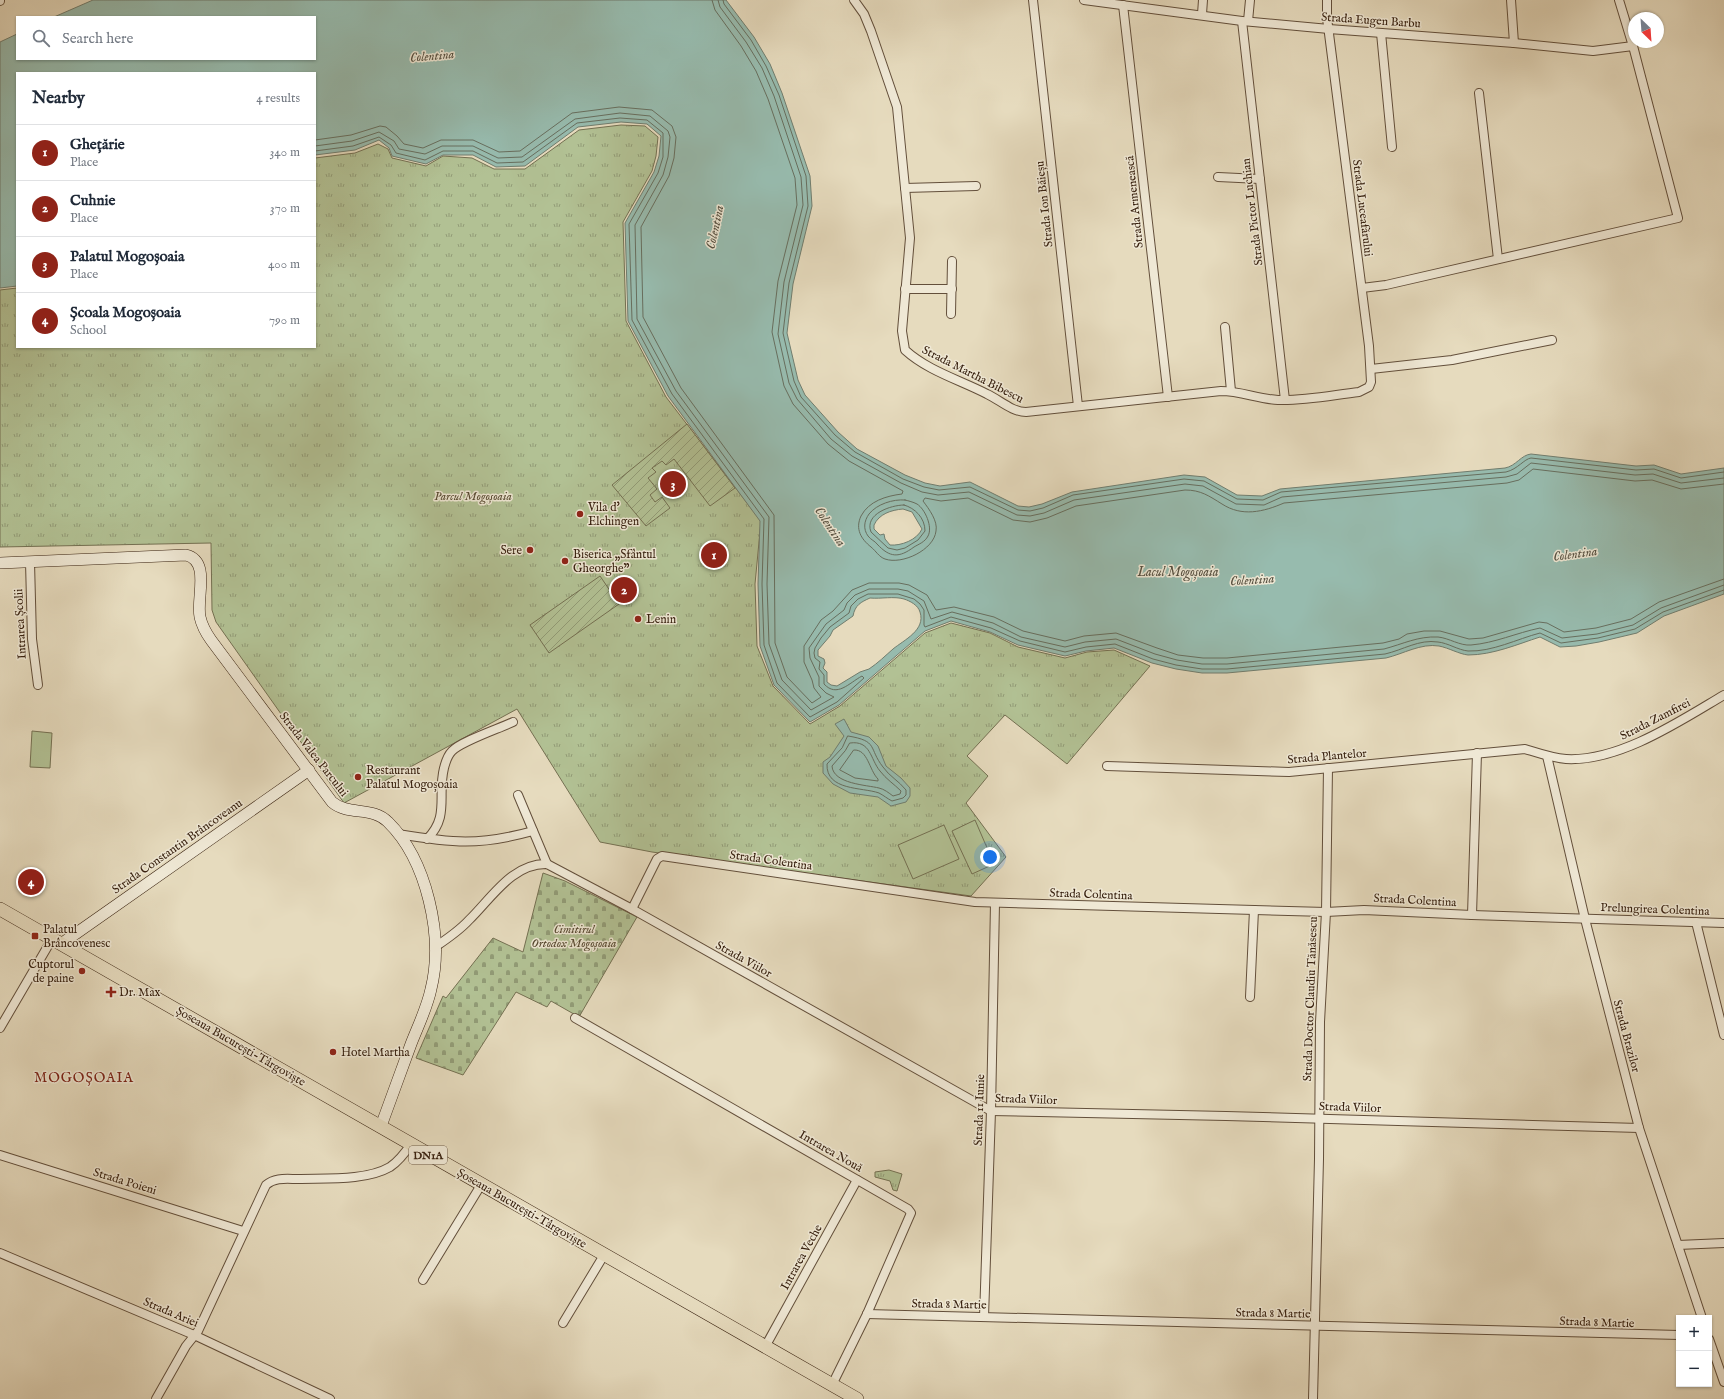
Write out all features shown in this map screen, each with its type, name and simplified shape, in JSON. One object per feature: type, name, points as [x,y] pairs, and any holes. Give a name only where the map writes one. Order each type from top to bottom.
[{"type":"main road","name":"Șoseaua București-Târgoviște","points":[[0,909],[857,1399]]},
{"type":"street","name":"Strada Martha Bibescu","points":[[854,0],[864,14],[871,31],[898,107],[910,238],[902,340],[905,350],[912,356],[932,368],[1021,412],[1231,391],[1266,399],[1284,400],[1359,392],[1367,389]]},
{"type":"street","name":"Strada Ion Băieșu","points":[[1033,0],[1078,406]]},
{"type":"street","name":"Strada Eugen Barbu","points":[[1084,0],[1202,14],[1245,21],[1329,29],[1514,43],[1593,51],[1628,47]]},
{"type":"street","points":[[1202,14],[1203,0]]},
{"type":"street","name":"Strada Pictor Luchian","points":[[1250,0],[1245,21],[1284,400]]},
{"type":"street","name":"Strada Luceafărului","points":[[1327,0],[1329,29],[1371,369],[1371,382],[1367,389]]},
{"type":"street","points":[[1511,0],[1514,43]]},
{"type":"street","points":[[1619,0],[1628,30]]},
{"type":"street","name":"Strada Armenească","points":[[1123,5],[1168,398]]},
{"type":"street","points":[[1381,33],[1392,147]]},
{"type":"street","points":[[1362,288],[1386,285],[1678,218],[1634,48]]},
{"type":"street","points":[[1479,93],[1498,259]]},
{"type":"street","points":[[1218,177],[1260,178]]},
{"type":"street","points":[[905,188],[976,186]]},
{"type":"street","points":[[951,314],[952,261]]},
{"type":"street","points":[[905,289],[952,289]]},
{"type":"street","points":[[1225,327],[1231,391]]},
{"type":"street","points":[[1371,369],[1452,360],[1552,340]]},
{"type":"street","name":"Strada Valea Parcului","points":[[0,563],[186,555],[197,560],[200,568],[200,616],[205,631],[337,806],[378,814],[388,822],[413,855],[422,875],[430,912],[435,947],[435,969],[431,990],[381,1126]]},
{"type":"street","name":"Intrarea Școlii","points":[[30,562],[32,639],[38,685]]},
{"type":"street","name":"Strada Zamfirei","points":[[1547,756],[1568,759],[1614,752],[1634,745],[1724,695]]},
{"type":"street","points":[[427,839],[439,824],[441,816],[443,802],[442,779],[447,756],[456,747],[513,722]]},
{"type":"street","name":"Strada Plantelor","points":[[1107,766],[1289,772],[1478,752],[1524,749],[1547,756]]},
{"type":"street","points":[[1472,915],[1478,752]]},
{"type":"street","name":"Strada Brazilor","points":[[1547,756],[1585,919],[1639,1128],[1701,1315]]},
{"type":"street","name":"Strada Doctor Claudiu Tănăsescu","points":[[1312,1399],[1315,1326],[1320,1022],[1326,912],[1328,768]]},
{"type":"street","name":"Strada Constantin Brâncoveanu","points":[[0,1028],[56,942],[309,770]]},
{"type":"street","points":[[435,947],[469,921],[508,879],[532,865],[547,864],[518,795]]},
{"type":"street","points":[[398,834],[427,839],[468,843],[483,842],[533,831]]},
{"type":"street","name":"Strada Colentina","points":[[632,909],[657,859],[662,856],[975,902],[1326,912],[1364,910],[1585,919]]},
{"type":"street","name":"Strada Viilor","points":[[547,864],[632,909],[991,1111],[1639,1128]]},
{"type":"street","name":"Strada 11 Iunie","points":[[984,1317],[991,1111],[995,903]]},
{"type":"street","points":[[1250,997],[1254,910]]},
{"type":"street","name":"Prelungirea Colentina","points":[[1585,919],[1724,923]]},
{"type":"street","points":[[1696,922],[1724,1035]]},
{"type":"street","name":"Intrarea Nouă","points":[[575,1018],[908,1209],[911,1213],[867,1314],[832,1385]]},
{"type":"street","points":[[156,1399],[186,1346],[194,1335],[263,1189],[273,1180],[348,1177],[378,1172],[396,1162],[411,1144]]},
{"type":"street","name":"Strada Poieni","points":[[0,1155],[243,1231]]},
{"type":"street","name":"Intrarea Veche","points":[[765,1346],[857,1180]]},
{"type":"street","points":[[423,1280],[481,1185]]},
{"type":"street","points":[[1678,1245],[1724,1243]]},
{"type":"street","name":"Strada Ariei","points":[[0,1253],[194,1335],[314,1395],[330,1399]]},
{"type":"street","points":[[563,1323],[604,1254]]},
{"type":"street","name":"Strada 8 Martie","points":[[867,1314],[1676,1335]]},
{"type":"street","points":[[1712,1348],[1724,1382]]},
{"type":"green space","name":"Parcul Mogoșoaia","points":[[621,125],[645,126],[658,137],[656,156],[652,171],[623,222],[626,321],[666,397],[761,521],[755,584],[757,646],[773,686],[810,724],[840,706],[925,633],[951,623],[990,633],[1018,647],[1065,658],[1087,652],[1114,650],[1150,666],[1067,764],[1005,715],[967,756],[988,776],[966,803],[1006,857],[971,896],[652,852],[600,842],[517,709],[344,803],[216,622],[212,610],[211,543],[0,547],[0,290],[16,288],[16,348],[316,348],[316,158],[355,153],[378,144],[388,149],[392,158],[426,166],[443,156],[472,158],[494,169],[525,169],[579,130]]},
{"type":"green space","points":[[687,424],[735,488],[710,506],[674,459],[666,465],[662,461],[652,468],[656,472],[648,478],[657,489],[650,495],[655,502],[662,497],[670,508],[646,526],[612,485]]},
{"type":"green space","points":[[600,576],[619,604],[549,653],[530,625]]},
{"type":"green space","points":[[32,731],[52,733],[50,768],[30,767]]},
{"type":"green space","points":[[975,820],[994,864],[972,874],[952,831]]},
{"type":"green space","points":[[944,825],[959,859],[913,879],[898,845]]},
{"type":"green space","name":"Cimitirul Ortodox Mogoșoaia","points":[[543,873],[565,881],[637,917],[579,1017],[551,1001],[547,1007],[516,992],[463,1075],[416,1058],[443,996],[446,998],[493,938],[523,952]]},
{"type":"green space","points":[[889,1170],[902,1174],[897,1191],[893,1190],[890,1181],[875,1177],[875,1172]]},
{"type":"water","name":"Lacul Mogoșoaia","points":[[93,0],[726,0],[754,37],[770,64],[782,93],[810,176],[812,206],[793,284],[787,333],[798,380],[805,395],[838,432],[857,449],[905,475],[925,483],[940,486],[970,482],[1018,506],[1029,507],[1042,504],[1072,492],[1184,475],[1205,477],[1237,495],[1262,496],[1280,489],[1505,468],[1509,467],[1524,456],[1531,454],[1636,466],[1654,465],[1681,474],[1724,468],[1724,594],[1664,616],[1637,633],[1576,646],[1560,647],[1540,637],[1505,649],[1477,655],[1468,655],[1432,645],[1419,647],[1386,658],[1227,673],[1202,673],[1176,669],[1152,663],[1114,648],[1086,651],[1065,656],[1018,645],[990,632],[951,621],[925,631],[839,705],[810,722],[774,685],[760,646],[758,584],[760,521],[668,396],[628,321],[625,223],[654,172],[659,156],[661,136],[647,124],[621,122],[578,127],[525,166],[496,167],[473,155],[443,155],[426,164],[392,156],[389,148],[379,140],[355,150],[316,155],[316,72],[16,72],[16,286],[0,288],[0,42],[16,34],[16,60],[316,60],[316,16],[56,16]],"holes":[[[903,509],[912,512],[922,529],[920,533],[908,542],[890,545],[885,539],[884,534],[880,535],[874,529],[876,521],[886,513]],[[870,598],[904,599],[918,607],[921,618],[920,624],[913,634],[869,669],[860,672],[837,686],[831,685],[827,682],[827,672],[823,668],[825,663],[824,659],[818,656],[818,650],[833,630],[853,616],[855,609],[864,601]]]},
{"type":"water","points":[[844,719],[851,732],[869,737],[878,746],[886,766],[901,778],[910,788],[910,796],[906,802],[891,806],[878,797],[850,793],[833,784],[823,773],[823,762],[830,757],[844,736],[835,724]]},
{"type":"place","name":"Palatul Mogoșoaia","points":[[673,484]]},
{"type":"place","name":"Vila d' Elchingen","points":[[580,514]]},
{"type":"place","name":"Sere","points":[[530,550]]},
{"type":"place","name":"Ghețărie","points":[[714,555]]},
{"type":"place","name":"Biserica „Sfântul Gheorghe”","points":[[565,561]]},
{"type":"place","name":"Cuhnie","points":[[624,590]]},
{"type":"place","name":"Lenin","points":[[638,619]]},
{"type":"place","name":"Restaurant Palatul Mogoșoaia","points":[[358,777]]},
{"type":"place","name":"Școala Mogoșoaia","points":[[31,882]]},
{"type":"place","name":"Palatul Brâncovenesc","points":[[35,936]]},
{"type":"place","name":"Cuptorul de paine","points":[[82,971]]},
{"type":"place","name":"Dr. Max","points":[[111,992]]},
{"type":"place","name":"Hotel Martha","points":[[333,1052]]},
{"type":"district","name":"MOGOȘOAIA","points":[[84,1077]]},
{"type":"water label","name":"Colentina","points":[[432,55]]},
{"type":"water label","name":"Colentina","points":[[714,227]]},
{"type":"water label","name":"Colentina","points":[[831,526]]},
{"type":"water label","name":"Colentina","points":[[1575,553]]},
{"type":"water label","name":"Colentina","points":[[1252,579]]}]
